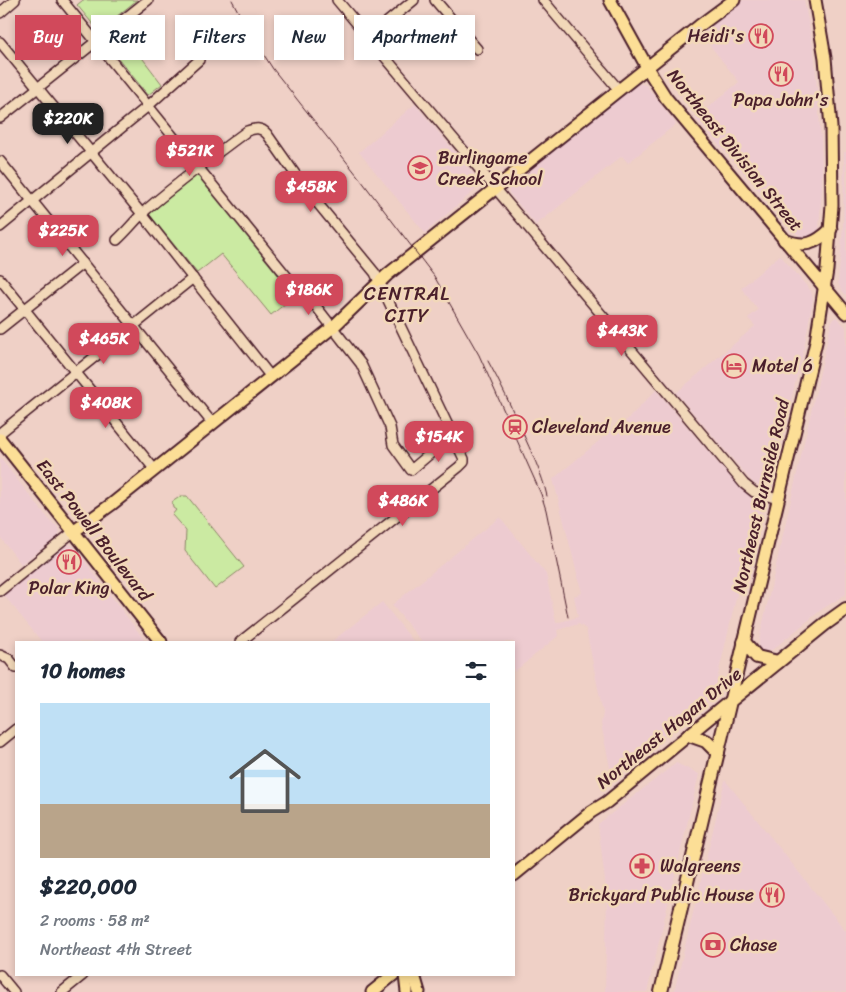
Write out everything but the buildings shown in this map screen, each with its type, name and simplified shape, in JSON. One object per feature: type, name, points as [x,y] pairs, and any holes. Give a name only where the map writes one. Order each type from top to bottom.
[{"type":"highway","name":"Northeast Hogan Drive","points":[[730,701],[846,609]]},
{"type":"highway","points":[[744,642],[758,657],[778,662]]},
{"type":"highway","name":"Northeast Burnside Road","points":[[661,992],[730,701]]},
{"type":"highway","points":[[688,735],[706,741],[718,753]]},
{"type":"main road","name":"Northeast Division Street","points":[[610,0],[647,67],[674,109],[846,312]]},
{"type":"main road","points":[[73,532],[112,504],[213,424],[333,327],[379,282],[647,67],[734,0]]},
{"type":"main road","name":"Northeast Burnside Road","points":[[730,701],[816,342],[824,288],[831,228],[832,161],[830,105],[815,0]]},
{"type":"main road","points":[[784,240],[798,244],[809,244],[818,240],[831,228]]},
{"type":"main road","name":"East Powell Boulevard","points":[[0,439],[160,641]]},
{"type":"main road","name":"Northeast Hogan Drive","points":[[515,874],[730,701]]},
{"type":"main road","points":[[372,992],[392,976]]},
{"type":"main road","points":[[405,976],[407,992]]},
{"type":"main road","points":[[414,976],[418,992]]},
{"type":"street","points":[[0,13],[16,0]]},
{"type":"street","points":[[62,0],[91,36]]},
{"type":"street","points":[[129,15],[148,0]]},
{"type":"street","points":[[337,0],[354,20]]},
{"type":"street","points":[[395,15],[414,0]]},
{"type":"street","points":[[435,0],[477,49]]},
{"type":"street","points":[[544,0],[619,90]]},
{"type":"street","points":[[0,42],[142,214],[271,377]]},
{"type":"street","points":[[0,118],[91,46]]},
{"type":"street","points":[[111,60],[289,279],[315,305],[364,369],[390,427],[393,445],[412,470],[431,453],[433,447],[442,440],[453,436]]},
{"type":"street","points":[[0,227],[148,106],[199,60]]},
{"type":"street","points":[[387,60],[744,484],[754,492],[778,499]]},
{"type":"street","points":[[117,240],[128,231],[142,214],[198,167],[247,131],[256,128],[261,129],[267,134],[305,188],[375,273],[464,458],[464,462],[241,641]]},
{"type":"street","points":[[0,161],[213,424]]},
{"type":"street","points":[[0,329],[83,263]]},
{"type":"street","points":[[0,433],[193,278]]},
{"type":"street","points":[[0,279],[155,470]]},
{"type":"street","points":[[0,591],[73,532]]},
{"type":"street","points":[[1,654],[9,659],[15,667]]},
{"type":"street","points":[[0,742],[15,730]]},
{"type":"street","points":[[0,975],[14,992]]},
{"type":"street","points":[[68,976],[74,982]]},
{"type":"street","points":[[62,992],[82,976]]},
{"type":"shaded area","points":[[743,0],[804,0],[814,51],[821,139],[822,188],[819,229],[810,236],[800,237],[695,118],[739,82],[701,34]]},
{"type":"shaded area","points":[[636,83],[646,85],[676,124],[628,163],[622,156],[536,225],[509,193],[508,187]]},
{"type":"shaded area","name":"Burlingame Creek School","points":[[415,104],[482,184],[425,233],[359,152]]},
{"type":"shaded area","points":[[844,152],[846,152],[846,295],[838,282],[843,226]]},
{"type":"shaded area","points":[[780,255],[811,291],[813,299],[803,353],[770,481],[764,488],[753,483],[676,393],[755,326],[748,318],[758,310],[741,288]]},
{"type":"shaded area","points":[[836,317],[846,327],[846,594],[821,610],[772,650],[765,652],[759,648],[759,640],[832,320]]},
{"type":"shaded area","points":[[656,390],[743,491],[759,501],[757,508],[763,515],[750,570],[744,564],[713,697],[612,777],[601,724],[603,713],[586,629],[579,624],[557,630],[558,636],[515,671],[515,641],[421,641],[392,605],[500,517],[546,574],[556,623],[578,617],[574,596],[582,593],[553,479],[623,421],[625,422]]},
{"type":"shaded area","points":[[0,458],[60,531],[58,537],[21,564],[0,537]]},
{"type":"shaded area","points":[[65,544],[69,544],[74,547],[144,640],[41,641],[3,594]]},
{"type":"shaded area","points":[[382,602],[413,641],[332,641]]},
{"type":"shaded area","points":[[676,763],[699,774],[647,992],[605,992],[607,897],[598,824]]},
{"type":"shaded area","points":[[725,780],[846,931],[846,992],[674,992]]},
{"type":"green space","points":[[83,0],[137,0],[118,15],[91,15],[91,22],[77,5]]},
{"type":"green space","points":[[120,60],[144,60],[162,84],[148,95]]},
{"type":"green space","points":[[197,175],[295,296],[271,315],[221,254],[197,273],[149,214]]},
{"type":"green space","points":[[181,496],[187,496],[244,567],[215,589],[185,551],[186,531],[172,515],[176,510],[173,508],[172,502]]},
{"type":"tram line","points":[[232,0],[248,30],[273,69],[434,276],[479,355],[541,494],[568,617]]},
{"type":"tram line","points":[[488,361],[533,455],[547,496]]},
{"type":"place","name":"Heidi's","points":[[761,36]]},
{"type":"place","name":"Papa John's","points":[[781,74]]},
{"type":"place","name":"Burlingame Creek School","points":[[420,168]]},
{"type":"place","name":"Motel 6","points":[[734,366]]},
{"type":"place","name":"Cleveland Avenue","points":[[515,427]]},
{"type":"place","name":"Polar King","points":[[69,562]]},
{"type":"place","name":"Walgreens","points":[[642,866]]},
{"type":"place","name":"Brickyard Public House","points":[[772,895]]},
{"type":"place","name":"Chase","points":[[713,945]]},
{"type":"district","name":"CENTRAL CITY","points":[[407,304]]}]
